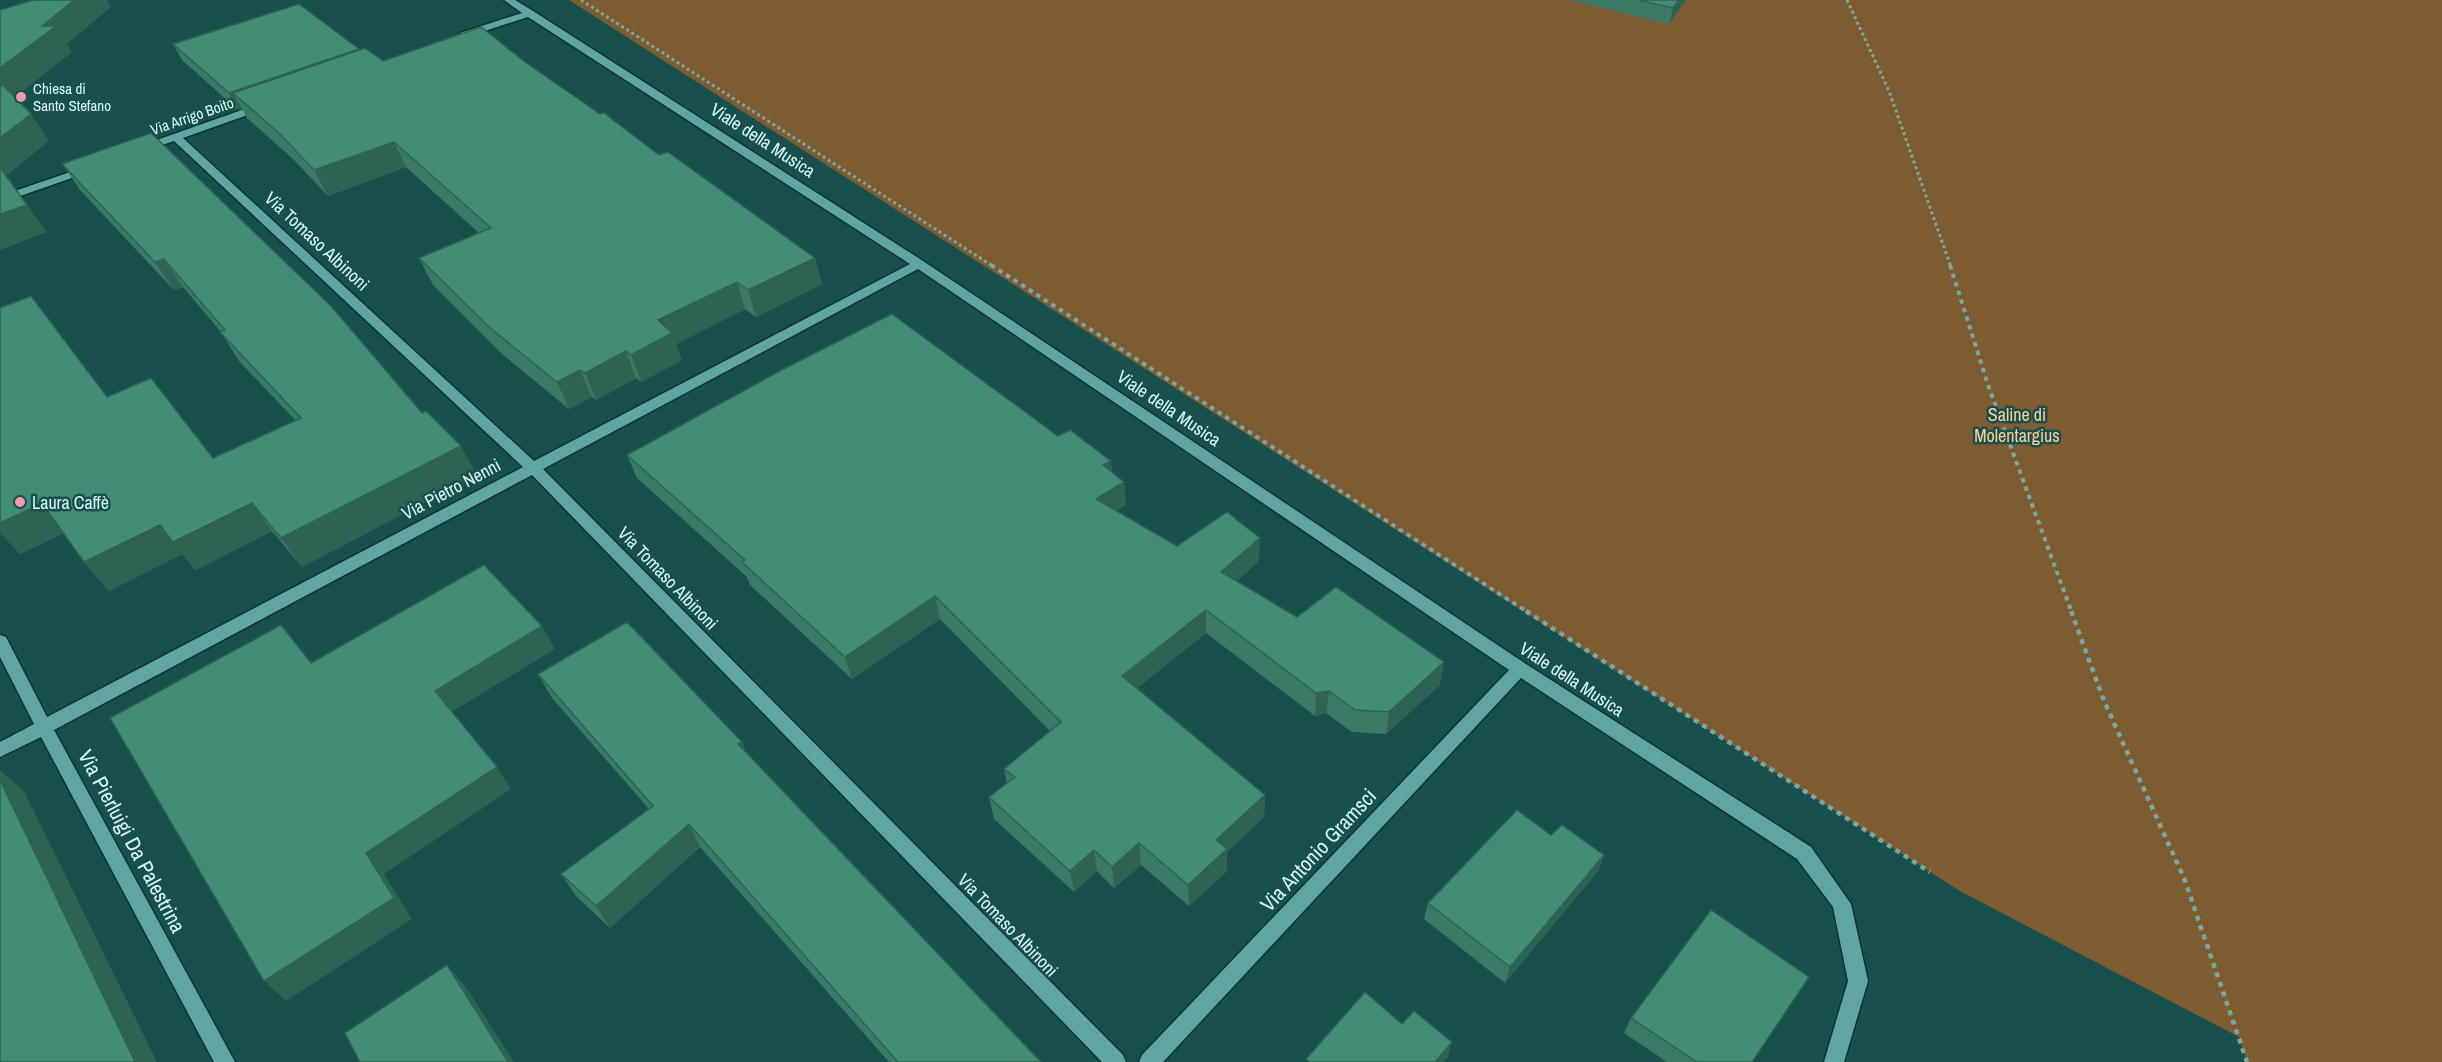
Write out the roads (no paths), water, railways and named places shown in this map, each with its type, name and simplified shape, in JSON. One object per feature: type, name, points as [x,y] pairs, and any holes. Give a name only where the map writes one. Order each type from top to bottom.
[{"type":"street","name":"Viale della Musica","points":[[509,0],[919,264],[1520,669],[1804,853],[1842,904],[1858,981],[1834,1062]]},
{"type":"street","points":[[454,38],[530,14]]},
{"type":"street","name":"Via Arrigo Boito","points":[[132,153],[275,102]]},
{"type":"street","name":"Via Tomaso Albinoni","points":[[177,137],[533,468],[1116,1062]]},
{"type":"street","points":[[0,200],[99,164]]},
{"type":"street","name":"Via Pietro Nenni","points":[[0,750],[919,264]]},
{"type":"street","name":"Via Pierluigi Da Palestrina","points":[[0,640],[44,727],[225,1062]]},
{"type":"street","name":"Via Antonio Gramsci","points":[[1149,1062],[1520,669]]},
{"type":"place","name":"Chiesa di Santo Stefano","points":[[21,97]]},
{"type":"place","name":"Laura Caffè","points":[[20,502]]},
{"type":"park label","name":"Saline di Molentargius","points":[[2017,424]]}]
